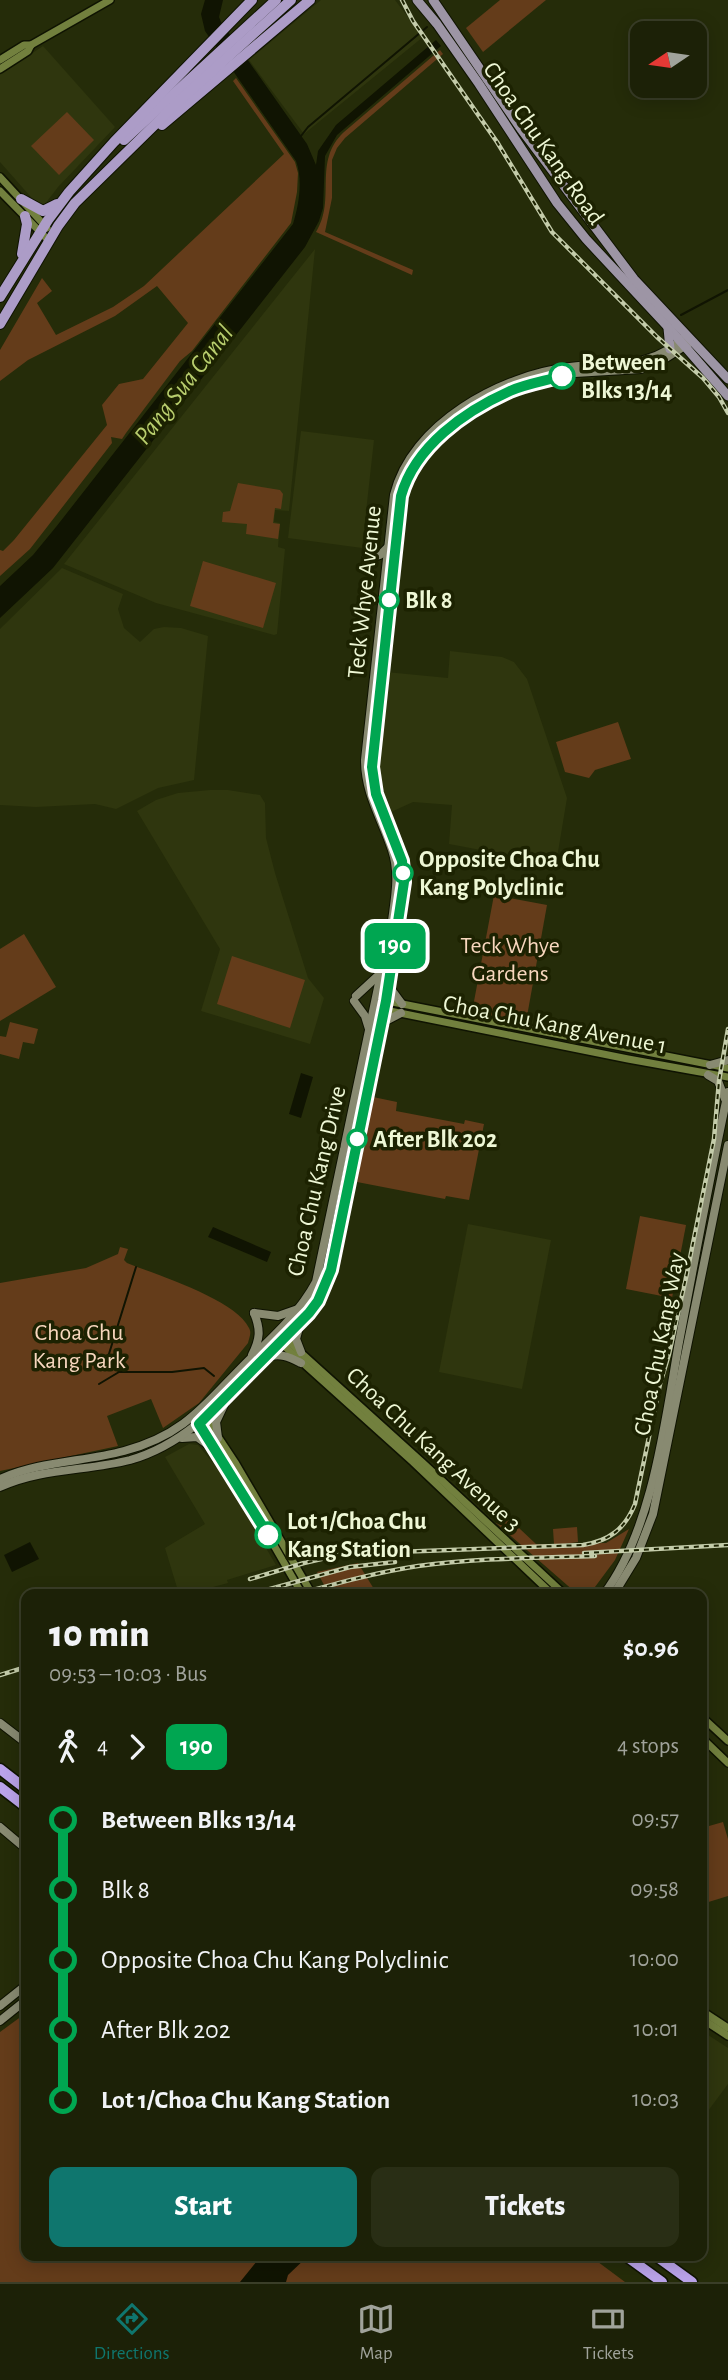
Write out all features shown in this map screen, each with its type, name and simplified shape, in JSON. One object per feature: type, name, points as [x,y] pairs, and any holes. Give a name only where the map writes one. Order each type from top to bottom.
[{"type":"highway","points":[[0,297],[62,201],[114,142],[252,0]]},
{"type":"highway","points":[[0,324],[75,203],[263,18],[276,0]]},
{"type":"highway","points":[[92,168],[263,18],[291,0]]},
{"type":"highway","points":[[116,163],[310,0]]},
{"type":"highway","points":[[21,199],[43,211],[62,201]]},
{"type":"highway","points":[[19,265],[26,239],[25,216]]},
{"type":"highway","points":[[0,1769],[21,1785]]},
{"type":"highway","points":[[0,1787],[21,1803]]},
{"type":"highway","points":[[633,2261],[662,2282]]},
{"type":"highway","points":[[663,2261],[692,2282]]},
{"type":"main road","name":"Choa Chu Kang Road","points":[[417,0],[438,24],[557,203],[577,228],[668,327],[728,379]]},
{"type":"main road","name":"Choa Chu Kang Road","points":[[433,0],[501,102],[569,194],[728,397]]},
{"type":"main road","points":[[557,203],[568,209],[572,203],[569,194]]},
{"type":"main road","points":[[577,228],[573,215],[578,212],[584,214]]},
{"type":"main road","points":[[668,327],[670,349]]},
{"type":"main road","name":"Teck Whye Avenue","points":[[376,1003],[392,922],[397,872],[392,850],[370,797],[365,760],[396,485],[412,455],[437,428],[472,400],[511,382],[543,372],[569,367],[634,363],[657,356],[686,341]]},
{"type":"main road","name":"Teck Whye Avenue","points":[[385,1005],[398,926],[403,872],[398,847],[376,794],[372,762],[401,496],[408,476],[418,460],[442,434],[483,404],[513,390],[575,373],[636,370],[654,364],[686,341]]},
{"type":"main road","points":[[366,559],[380,555],[388,547]]},
{"type":"main road","points":[[370,1032],[355,998],[382,972]]},
{"type":"main road","points":[[382,1023],[401,1008],[388,985]]},
{"type":"main road","name":"Choa Chu Kang Drive","points":[[0,1488],[34,1476],[132,1459],[175,1439],[226,1399],[263,1360],[310,1294],[321,1268],[376,1003]]},
{"type":"main road","name":"Choa Chu Kang Drive","points":[[0,1479],[42,1465],[123,1451],[159,1438],[200,1417],[251,1358],[303,1319],[318,1301],[331,1270],[385,1005]]},
{"type":"main road","points":[[726,1102],[722,1089],[709,1070],[728,1060]]},
{"type":"main road","name":"Choa Chu Kang Way","points":[[608,1589],[616,1578],[648,1499],[728,1092]]},
{"type":"main road","name":"Choa Chu Kang Way","points":[[617,1589],[636,1558],[653,1514],[728,1145]]},
{"type":"main road","points":[[251,1358],[260,1335],[254,1313],[278,1316],[298,1310]]},
{"type":"main road","points":[[301,1352],[296,1339],[303,1319]]},
{"type":"main road","points":[[263,1360],[272,1355],[281,1355],[302,1363]]},
{"type":"main road","points":[[218,1438],[216,1423],[226,1399]]},
{"type":"main road","points":[[175,1439],[197,1437],[218,1452]]},
{"type":"main road","points":[[123,1451],[126,1457],[132,1459]]},
{"type":"main road","points":[[0,1723],[21,1739]]},
{"type":"main road","points":[[0,1827],[21,1845]]},
{"type":"main road","points":[[0,2006],[21,1989]]},
{"type":"main road","points":[[0,2021],[21,2004]]},
{"type":"street","points":[[0,69],[28,51],[31,46],[110,0]]},
{"type":"street","points":[[0,60],[24,45],[31,46]]},
{"type":"street","points":[[0,177],[21,199],[42,229]]},
{"type":"street","points":[[0,191],[25,216],[52,237]]},
{"type":"street","name":"Choa Chu Kang Avenue 1","points":[[376,1003],[709,1070],[728,1077]]},
{"type":"street","name":"Choa Chu Kang Avenue 1","points":[[709,1070],[728,1068]]},
{"type":"street","name":"Choa Chu Kang Avenue 3","points":[[280,1337],[301,1352],[559,1589]]},
{"type":"street","name":"Choa Chu Kang Avenue 3","points":[[280,1337],[302,1363],[413,1462],[547,1589]]},
{"type":"street","points":[[200,1417],[218,1438],[309,1589]]},
{"type":"street","points":[[200,1417],[299,1589]]},
{"type":"street","points":[[707,1722],[728,1741]]},
{"type":"street","points":[[707,1743],[728,1763]]},
{"type":"street","points":[[707,2014],[728,2028]]},
{"type":"street","points":[[707,2022],[728,2036]]},
{"type":"shaded area","points":[[321,0],[395,0],[423,37],[304,134],[249,60]]},
{"type":"shaded area","points":[[43,46],[115,127],[45,204],[38,205],[0,162],[0,75]]},
{"type":"shaded area","points":[[315,249],[289,511],[275,510],[274,522],[280,523],[278,547],[285,549],[277,634],[156,603],[64,564]]},
{"type":"shaded area","points":[[301,431],[374,440],[362,548],[288,538]]},
{"type":"shaded area","points":[[62,568],[123,594],[118,609],[124,628],[140,642],[154,629],[164,627],[181,628],[208,636],[194,780],[158,788],[116,809],[95,804],[36,807],[0,805],[0,629]]},
{"type":"shaded area","points":[[450,651],[502,657],[514,662],[527,679],[567,798],[556,864],[449,844],[452,805],[413,802],[391,812],[381,786],[379,766],[386,672],[448,678]]},
{"type":"shaded area","points":[[210,790],[260,795],[265,803],[266,838],[275,873],[308,978],[324,998],[310,1044],[201,1011],[220,949],[137,811],[156,800],[178,793]]},
{"type":"shaded area","points":[[468,1224],[551,1240],[522,1389],[439,1372]]},
{"type":"shaded area","points":[[189,1444],[198,1445],[223,1475],[276,1565],[206,1589],[177,1589],[165,1548],[205,1524],[165,1457]]},
{"type":"shaded area","points":[[707,2034],[728,2048],[728,2084],[707,2112]]},
{"type":"green space","points":[[500,0],[546,0],[483,52],[466,28]]},
{"type":"green space","points":[[440,50],[443,54],[345,138],[332,160],[332,198],[325,232],[413,270],[412,275],[316,232],[325,207],[327,168],[334,144],[344,132]]},
{"type":"green space","points":[[236,78],[295,162],[298,173],[297,192],[291,223],[192,351],[180,361],[122,439],[111,437],[112,443],[30,549],[0,576],[0,550],[3,551],[14,540],[107,425],[102,405],[119,384],[143,379],[188,323],[157,286],[115,316],[28,360],[0,381],[0,350],[42,278],[52,291],[37,303],[56,335],[113,307],[144,286],[284,154],[233,81]]},
{"type":"green space","points":[[67,112],[94,140],[59,175],[31,146]]},
{"type":"green space","points":[[238,483],[280,490],[283,494],[281,509],[275,508],[273,523],[280,524],[278,539],[246,534],[247,524],[222,522],[223,512],[230,511]]},
{"type":"green space","points":[[203,561],[276,583],[263,628],[190,606]]},
{"type":"green space","points":[[618,722],[631,759],[595,770],[589,778],[565,772],[556,742]]},
{"type":"green space","name":"Teck Whye Gardens","points":[[494,895],[547,905],[526,1022],[472,1012]]},
{"type":"green space","points":[[24,934],[56,987],[0,1021],[0,949]]},
{"type":"green space","points":[[232,956],[305,980],[290,1028],[217,1004]]},
{"type":"green space","points":[[10,1022],[38,1029],[34,1044],[23,1042],[19,1059],[0,1054],[0,1036],[6,1037]]},
{"type":"green space","points":[[373,1097],[397,1102],[396,1111],[464,1124],[465,1120],[484,1124],[469,1200],[446,1196],[445,1199],[357,1182]]},
{"type":"green space","points":[[640,1216],[686,1225],[672,1298],[626,1289]]},
{"type":"green space","name":"Choa Chu Kang Park","points":[[120,1247],[128,1249],[124,1260],[127,1263],[194,1289],[228,1307],[241,1317],[249,1328],[248,1343],[199,1403],[163,1428],[151,1399],[107,1416],[118,1446],[0,1471],[0,1283],[86,1268],[118,1254]]},
{"type":"green space","points":[[503,1513],[536,1544],[554,1544],[553,1529],[577,1527],[578,1542],[564,1544],[606,1543],[629,1529],[615,1560],[593,1589],[572,1589],[496,1523]]},
{"type":"green space","points":[[358,1563],[374,1589],[326,1589],[317,1572]]},
{"type":"green space","points":[[723,1822],[728,1839],[728,1896],[707,1902],[707,1827]]},
{"type":"green space","points":[[21,2017],[21,2261],[597,2261],[625,2282],[0,2282],[0,2032]]},
{"type":"water","name":"Pang Sua Canal","points":[[205,0],[223,0],[219,17],[221,22],[307,144],[316,165],[318,151],[336,125],[436,40],[441,46],[337,135],[325,156],[323,208],[305,247],[53,568],[0,618],[0,586],[33,555],[56,527],[293,224],[299,192],[296,161],[205,31],[201,14]]},
{"type":"water","points":[[301,1073],[313,1077],[301,1118],[289,1114]]},
{"type":"water","points":[[213,1227],[271,1252],[267,1262],[208,1237]]},
{"type":"water","points":[[30,1542],[39,1559],[12,1572],[4,1555]]},
{"type":"water","points":[[257,2261],[303,2261],[288,2275],[286,2282],[240,2282]]},
{"type":"waterway","points":[[301,136],[308,127],[427,27]]},
{"type":"waterway","points":[[681,315],[728,290]]},
{"type":"waterway","points":[[136,1267],[108,1357],[114,1368],[120,1372],[172,1372],[204,1368],[214,1376]]},
{"type":"waterway","points":[[99,1384],[119,1372]]},
{"type":"railway","points":[[402,0],[413,21],[497,142],[552,232],[657,337],[703,378],[728,413]]},
{"type":"railway","points":[[250,1579],[343,1554],[583,1545],[608,1537],[621,1527],[635,1504],[687,1273],[714,1139],[719,1081],[728,1029]]},
{"type":"railway","points":[[584,1553],[728,1545]]},
{"type":"railway","points":[[318,1589],[373,1575],[440,1563],[595,1556]]},
{"type":"railway","points":[[270,1589],[350,1567],[395,1562]]},
{"type":"railway","points":[[0,1675],[21,1669]]},
{"type":"bus line","name":"190","points":[[268,1535],[199,1424],[309,1313],[327,1286],[331,1270],[386,1001],[404,882],[402,861],[376,794],[372,767],[401,496],[408,476],[418,460],[442,434],[463,417],[513,390],[562,376]]},
{"type":"place","name":"Between Blks 13/14","points":[[562,376]]},
{"type":"place","name":"Blk 8","points":[[389,600]]},
{"type":"place","name":"Opposite Choa Chu Kang Polyclinic","points":[[403,873]]},
{"type":"place","name":"After Blk 202","points":[[357,1139]]},
{"type":"place","name":"Lot 1/Choa Chu Kang Station","points":[[268,1535]]}]
